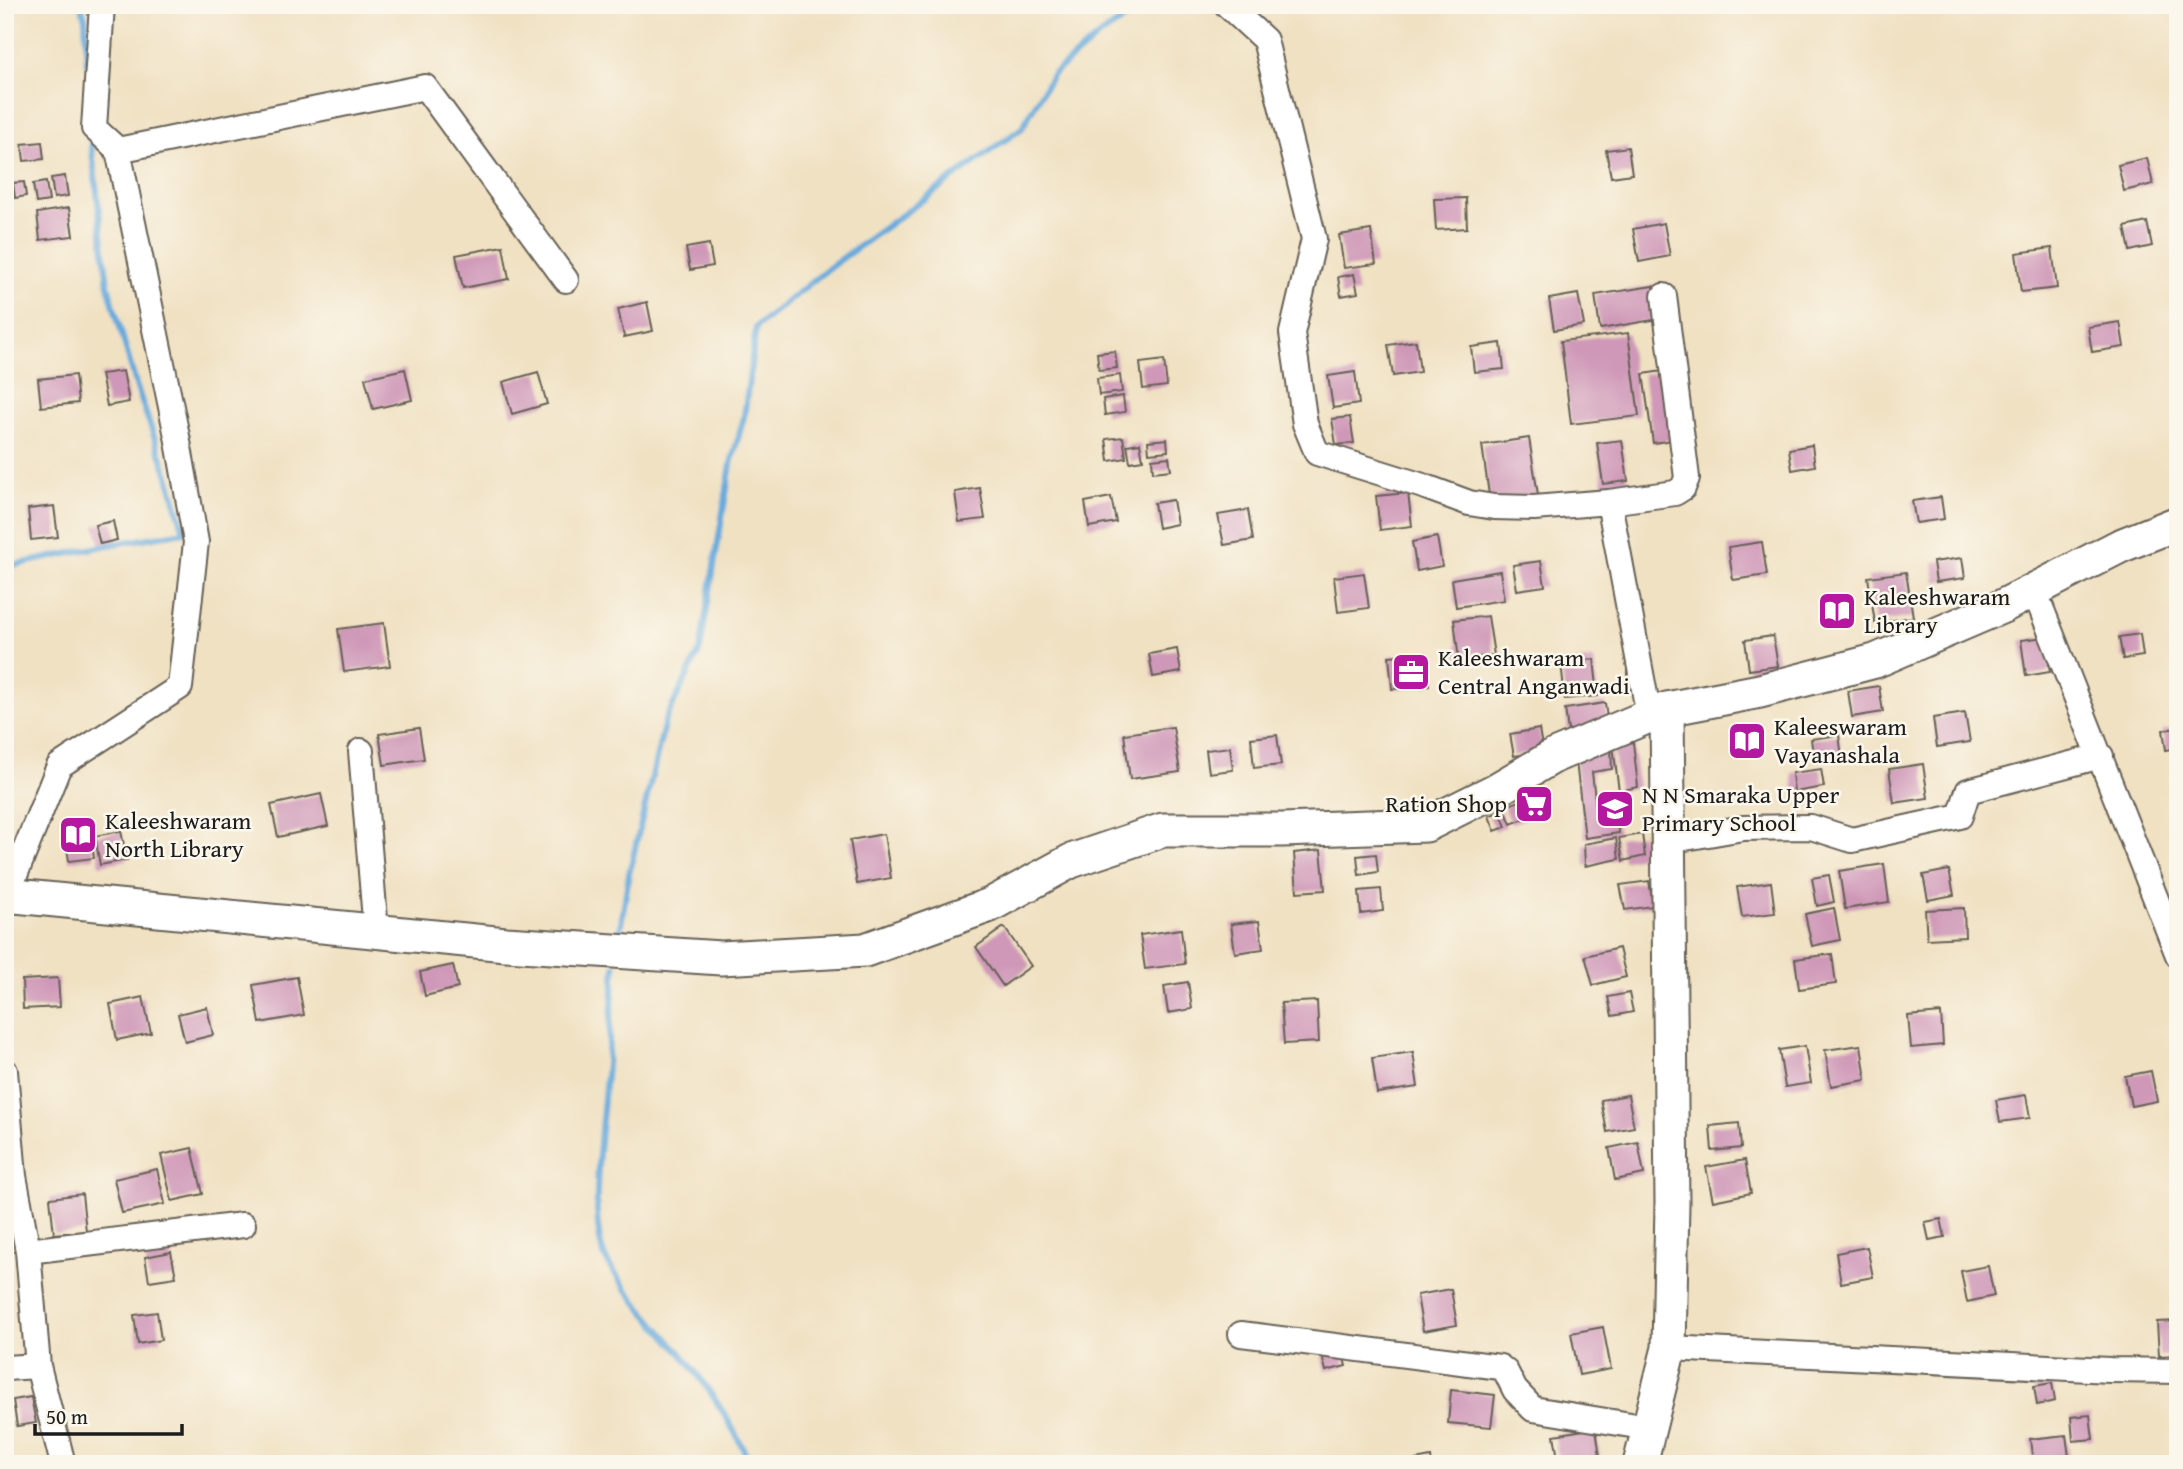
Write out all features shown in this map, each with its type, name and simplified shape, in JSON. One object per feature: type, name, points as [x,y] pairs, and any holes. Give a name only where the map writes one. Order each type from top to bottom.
[{"type":"street","points":[[102,5],[94,128],[118,150],[196,542],[180,687],[59,766],[6,895],[506,944],[721,958],[865,950],[990,905],[1071,861],[1163,830],[1282,830],[1426,825],[1496,790],[1554,756],[1658,712],[1760,691],[1875,661],[2034,590],[2120,545],[2178,523]]},
{"type":"street","points":[[1227,5],[1265,40],[1314,239],[1292,332],[1305,425],[1317,453],[1423,485],[1469,503],[1494,507],[1534,508],[1675,494],[1683,488],[1688,478],[1664,296]]},
{"type":"street","points":[[118,150],[425,88],[566,280]]},
{"type":"street","points":[[1609,502],[1658,712],[1668,841],[1672,1204],[1669,1348],[1640,1464]]},
{"type":"street","points":[[2034,590],[2178,955]]},
{"type":"street","points":[[361,751],[376,932]]},
{"type":"street","points":[[1668,841],[1743,828],[1811,827],[1852,840],[1961,816],[1968,791],[2101,757]]},
{"type":"street","points":[[5,1071],[14,1176],[28,1251],[38,1366],[63,1464]]},
{"type":"street","points":[[28,1251],[243,1225]]},
{"type":"street","points":[[1241,1334],[1500,1367],[1506,1372],[1515,1390],[1533,1409],[1649,1428]]},
{"type":"street","points":[[1669,1348],[2178,1371]]},
{"type":"street","points":[[5,1368],[38,1366]]},
{"type":"building","points":[[42,142],[44,159],[24,161],[22,144]]},
{"type":"building","points":[[1628,147],[1632,174],[1611,177],[1606,150]]},
{"type":"building","points":[[2147,158],[2153,184],[2124,191],[2118,165]]},
{"type":"building","points":[[65,176],[68,196],[54,198],[51,178]]},
{"type":"building","points":[[24,182],[26,196],[15,198],[13,183]]},
{"type":"building","points":[[46,182],[49,201],[36,203],[33,184]]},
{"type":"building","points":[[1466,198],[1467,228],[1436,230],[1434,199]]},
{"type":"building","points":[[69,208],[73,236],[40,240],[37,213]]},
{"type":"building","points":[[2147,222],[2152,246],[2130,251],[2125,227]]},
{"type":"building","points":[[1664,223],[1670,256],[1639,262],[1633,229]]},
{"type":"building","points":[[1371,230],[1376,264],[1344,268],[1339,235]]},
{"type":"building","points":[[709,244],[713,266],[690,270],[686,248]]},
{"type":"building","points":[[503,246],[509,279],[463,288],[456,255]]},
{"type":"building","points":[[2052,248],[2057,288],[2021,292],[2016,253]]},
{"type":"building","points":[[1354,274],[1358,293],[1341,296],[1338,277]]},
{"type":"building","points":[[1653,286],[1659,319],[1600,329],[1595,295]]},
{"type":"building","points":[[1578,294],[1584,325],[1554,330],[1549,299]]},
{"type":"building","points":[[647,302],[653,331],[624,337],[618,309]]},
{"type":"building","points":[[2120,322],[2124,347],[2092,352],[2088,327]]},
{"type":"building","points":[[1628,333],[1639,416],[1571,424],[1561,341]]},
{"type":"building","points":[[1416,341],[1420,372],[1393,376],[1388,345]]},
{"type":"building","points":[[1501,343],[1504,369],[1474,372],[1471,347]]},
{"type":"building","points":[[1115,351],[1117,368],[1099,370],[1097,353]]},
{"type":"building","points":[[1164,360],[1167,386],[1143,389],[1140,363]]},
{"type":"building","points":[[405,369],[412,400],[373,409],[365,378]]},
{"type":"building","points":[[1669,370],[1679,439],[1653,443],[1643,374]]},
{"type":"building","points":[[123,371],[129,402],[107,406],[101,374]]},
{"type":"building","points":[[538,372],[547,404],[512,414],[503,382]]},
{"type":"building","points":[[1355,372],[1359,404],[1333,408],[1328,376]]},
{"type":"building","points":[[75,375],[78,403],[41,407],[38,379]]},
{"type":"building","points":[[1120,375],[1122,392],[1099,395],[1097,378]]},
{"type":"building","points":[[1123,396],[1125,412],[1105,415],[1103,399]]},
{"type":"building","points":[[1350,417],[1354,443],[1336,445],[1332,419]]},
{"type":"building","points":[[1123,437],[1126,458],[1109,461],[1106,439]]},
{"type":"building","points":[[1529,438],[1538,495],[1490,502],[1482,445]]},
{"type":"building","points":[[1167,439],[1168,451],[1149,453],[1148,441]]},
{"type":"building","points":[[1622,440],[1628,481],[1603,484],[1597,443]]},
{"type":"building","points":[[1140,443],[1143,460],[1130,462],[1127,445]]},
{"type":"building","points":[[1812,445],[1815,466],[1792,470],[1789,449]]},
{"type":"building","points":[[1169,457],[1171,470],[1153,472],[1152,459]]},
{"type":"building","points":[[980,488],[985,519],[959,522],[955,492]]},
{"type":"building","points":[[1408,493],[1412,526],[1380,530],[1376,496]]},
{"type":"building","points":[[1111,497],[1116,522],[1089,527],[1085,502]]},
{"type":"building","points":[[1941,497],[1944,519],[1916,523],[1912,501]]},
{"type":"building","points":[[1173,500],[1177,524],[1158,528],[1154,503]]},
{"type":"building","points":[[54,506],[58,537],[31,540],[28,509]]},
{"type":"building","points":[[1248,510],[1253,540],[1224,545],[1218,515]]},
{"type":"building","points":[[113,521],[117,540],[100,544],[95,525]]},
{"type":"building","points":[[1437,537],[1442,566],[1417,571],[1412,542]]},
{"type":"building","points":[[1762,542],[1767,575],[1733,580],[1728,547]]},
{"type":"building","points":[[1962,558],[1965,578],[1936,582],[1933,562]]},
{"type":"building","points":[[1541,561],[1545,586],[1517,590],[1513,565]]},
{"type":"building","points":[[1500,571],[1504,600],[1456,607],[1452,579]]},
{"type":"building","points":[[1906,572],[1913,617],[1875,623],[1868,577]]},
{"type":"building","points":[[1364,573],[1369,608],[1338,612],[1334,577]]},
{"type":"building","points":[[1488,616],[1494,655],[1459,660],[1454,620]]},
{"type":"building","points":[[384,623],[390,666],[344,672],[338,629]]},
{"type":"building","points":[[2140,634],[2143,656],[2123,659],[2119,637]]},
{"type":"building","points":[[1773,636],[1778,666],[1749,670],[1745,640]]},
{"type":"building","points":[[2045,637],[2050,672],[2026,676],[2021,640]]},
{"type":"building","points":[[1177,649],[1181,672],[1153,677],[1149,654]]},
{"type":"building","points":[[1426,653],[1429,686],[1392,689],[1389,656]]},
{"type":"building","points":[[1594,659],[1598,696],[1565,699],[1561,662]]},
{"type":"building","points":[[1879,686],[1883,712],[1852,717],[1848,691]]},
{"type":"building","points":[[1605,703],[1608,725],[1568,731],[1565,709]]},
{"type":"building","points":[[1965,713],[1970,742],[1937,747],[1933,718]]},
{"type":"building","points":[[1173,727],[1180,772],[1130,779],[1124,734]]},
{"type":"building","points":[[419,728],[424,759],[384,765],[379,734]]},
{"type":"building","points":[[2178,728],[2178,748],[2166,750],[2163,730]]},
{"type":"building","points":[[1539,729],[1543,752],[1514,756],[1510,734]]},
{"type":"building","points":[[1277,735],[1281,765],[1254,768],[1251,738]]},
{"type":"building","points":[[1839,735],[1842,757],[1814,761],[1811,739]]},
{"type":"building","points":[[1633,742],[1638,787],[1619,791],[1613,746]]},
{"type":"building","points":[[1230,747],[1233,770],[1209,773],[1206,750]]},
{"type":"building","points":[[1611,749],[1612,769],[1592,772],[1597,817],[1614,815],[1619,833],[1585,838],[1575,753]]},
{"type":"building","points":[[1923,764],[1928,798],[1894,803],[1889,769]]},
{"type":"building","points":[[1821,769],[1824,787],[1794,792],[1792,773]]},
{"type":"building","points":[[321,794],[328,826],[278,837],[271,805]]},
{"type":"building","points":[[1535,795],[1541,812],[1511,824],[1504,807]]},
{"type":"building","points":[[1500,811],[1506,827],[1495,831],[1489,816]]},
{"type":"building","points":[[88,819],[94,858],[69,861],[63,823]]},
{"type":"building","points":[[121,831],[127,860],[100,865],[95,836]]},
{"type":"building","points":[[884,834],[891,878],[857,884],[850,840]]},
{"type":"building","points":[[1642,834],[1645,856],[1623,861],[1619,838]]},
{"type":"building","points":[[1616,838],[1619,859],[1585,866],[1584,844]]},
{"type":"building","points":[[1321,850],[1325,890],[1297,892],[1294,853]]},
{"type":"building","points":[[1376,854],[1378,872],[1359,875],[1357,856]]},
{"type":"building","points":[[1884,864],[1889,902],[1845,909],[1839,871]]},
{"type":"building","points":[[1949,870],[1954,895],[1928,900],[1923,875]]},
{"type":"building","points":[[1829,875],[1834,902],[1817,906],[1812,878]]},
{"type":"building","points":[[1649,881],[1653,906],[1625,910],[1620,885]]},
{"type":"building","points":[[1771,882],[1775,913],[1742,917],[1737,887]]},
{"type":"building","points":[[1381,889],[1383,911],[1361,914],[1359,891]]},
{"type":"building","points":[[1834,908],[1840,940],[1812,946],[1805,914]]},
{"type":"building","points":[[1964,908],[1965,937],[1927,939],[1925,910]]},
{"type":"building","points":[[1259,921],[1263,949],[1235,953],[1231,924]]},
{"type":"building","points":[[1004,927],[1031,966],[1003,986],[976,947]]},
{"type":"building","points":[[1181,929],[1185,964],[1145,969],[1140,935]]},
{"type":"building","points":[[1619,948],[1626,977],[1593,985],[1585,956]]},
{"type":"building","points":[[1832,954],[1836,984],[1799,989],[1795,959]]},
{"type":"building","points":[[453,965],[458,988],[425,996],[420,972]]},
{"type":"building","points":[[297,977],[304,1015],[260,1023],[253,985]]},
{"type":"building","points":[[58,978],[60,1007],[23,1009],[22,980]]},
{"type":"building","points":[[1188,982],[1192,1009],[1168,1013],[1164,986]]},
{"type":"building","points":[[1629,993],[1633,1012],[1612,1016],[1608,997]]},
{"type":"building","points":[[143,997],[151,1033],[117,1040],[110,1004]]},
{"type":"building","points":[[1317,1001],[1319,1042],[1284,1044],[1281,1003]]},
{"type":"building","points":[[207,1007],[213,1035],[185,1042],[178,1014]]},
{"type":"building","points":[[1941,1013],[1943,1045],[1911,1048],[1908,1016]]},
{"type":"building","points":[[1861,1045],[1866,1080],[1831,1086],[1825,1050]]},
{"type":"building","points":[[1805,1046],[1811,1083],[1785,1087],[1779,1050]]},
{"type":"building","points":[[1413,1052],[1418,1087],[1377,1093],[1372,1058]]},
{"type":"building","points":[[2151,1071],[2157,1101],[2131,1106],[2125,1076]]},
{"type":"building","points":[[1628,1095],[1634,1127],[1607,1132],[1601,1100]]},
{"type":"building","points":[[2026,1095],[2030,1118],[2000,1122],[1996,1100]]},
{"type":"building","points":[[1739,1123],[1741,1148],[1712,1151],[1710,1126]]},
{"type":"building","points":[[1638,1142],[1644,1174],[1615,1180],[1609,1148]]},
{"type":"building","points":[[192,1148],[203,1194],[172,1201],[161,1155]]},
{"type":"building","points":[[1745,1160],[1751,1193],[1713,1201],[1706,1167]]},
{"type":"building","points":[[157,1169],[165,1204],[122,1213],[114,1179]]},
{"type":"building","points":[[82,1194],[86,1231],[54,1234],[50,1198]]},
{"type":"building","points":[[1941,1219],[1945,1237],[1929,1240],[1925,1222]]},
{"type":"building","points":[[1867,1247],[1873,1277],[1841,1283],[1836,1253]]},
{"type":"building","points":[[171,1252],[176,1277],[149,1281],[145,1257]]},
{"type":"building","points":[[1988,1266],[1994,1296],[1967,1302],[1961,1271]]},
{"type":"building","points":[[1451,1289],[1457,1325],[1423,1331],[1417,1295]]},
{"type":"building","points":[[157,1312],[161,1340],[138,1344],[134,1315]]},
{"type":"building","points":[[2178,1321],[2178,1355],[2159,1356],[2157,1322]]},
{"type":"building","points":[[1603,1327],[1611,1369],[1579,1375],[1571,1333]]},
{"type":"building","points":[[1342,1351],[1346,1366],[1326,1371],[1322,1356]]},
{"type":"building","points":[[2052,1383],[2055,1401],[2037,1405],[2034,1386]]},
{"type":"building","points":[[1451,1390],[1495,1395],[1491,1427],[1448,1423]]},
{"type":"building","points":[[31,1397],[36,1423],[17,1426],[13,1400]]},
{"type":"building","points":[[2090,1415],[2093,1439],[2073,1441],[2071,1417]]},
{"type":"building","points":[[1596,1428],[1601,1464],[1559,1464],[1554,1435]]},
{"type":"building","points":[[2066,1435],[2070,1464],[2033,1464],[2030,1439]]},
{"type":"building","points":[[1431,1457],[1432,1464],[1415,1464],[1415,1460]]},
{"type":"waterway","points":[[81,5],[85,18],[87,64]]},
{"type":"waterway","points":[[619,937],[629,874],[665,721],[700,650],[731,464],[744,417],[756,327],[829,268],[1022,128],[1052,75],[1100,35],[1146,5]]},
{"type":"waterway","points":[[5,567],[184,532],[168,476],[137,388],[108,285],[90,134]]},
{"type":"waterway","points":[[615,966],[597,1181],[601,1246],[607,1261],[622,1283],[705,1385],[726,1417],[750,1464]]},
{"type":"place","name":"Kaleeshwaram Library","points":[[1837,611]]},
{"type":"place","name":"Kaleeshwaram Central Anganwadi","points":[[1411,672]]},
{"type":"place","name":"Kaleeswaram Vayanashala","points":[[1747,741]]},
{"type":"place","name":"Ration Shop","points":[[1534,804]]},
{"type":"place","name":"N N Smaraka Upper Primary School","points":[[1615,809]]},
{"type":"place","name":"Kaleeshwaram North Library","points":[[78,835]]}]
